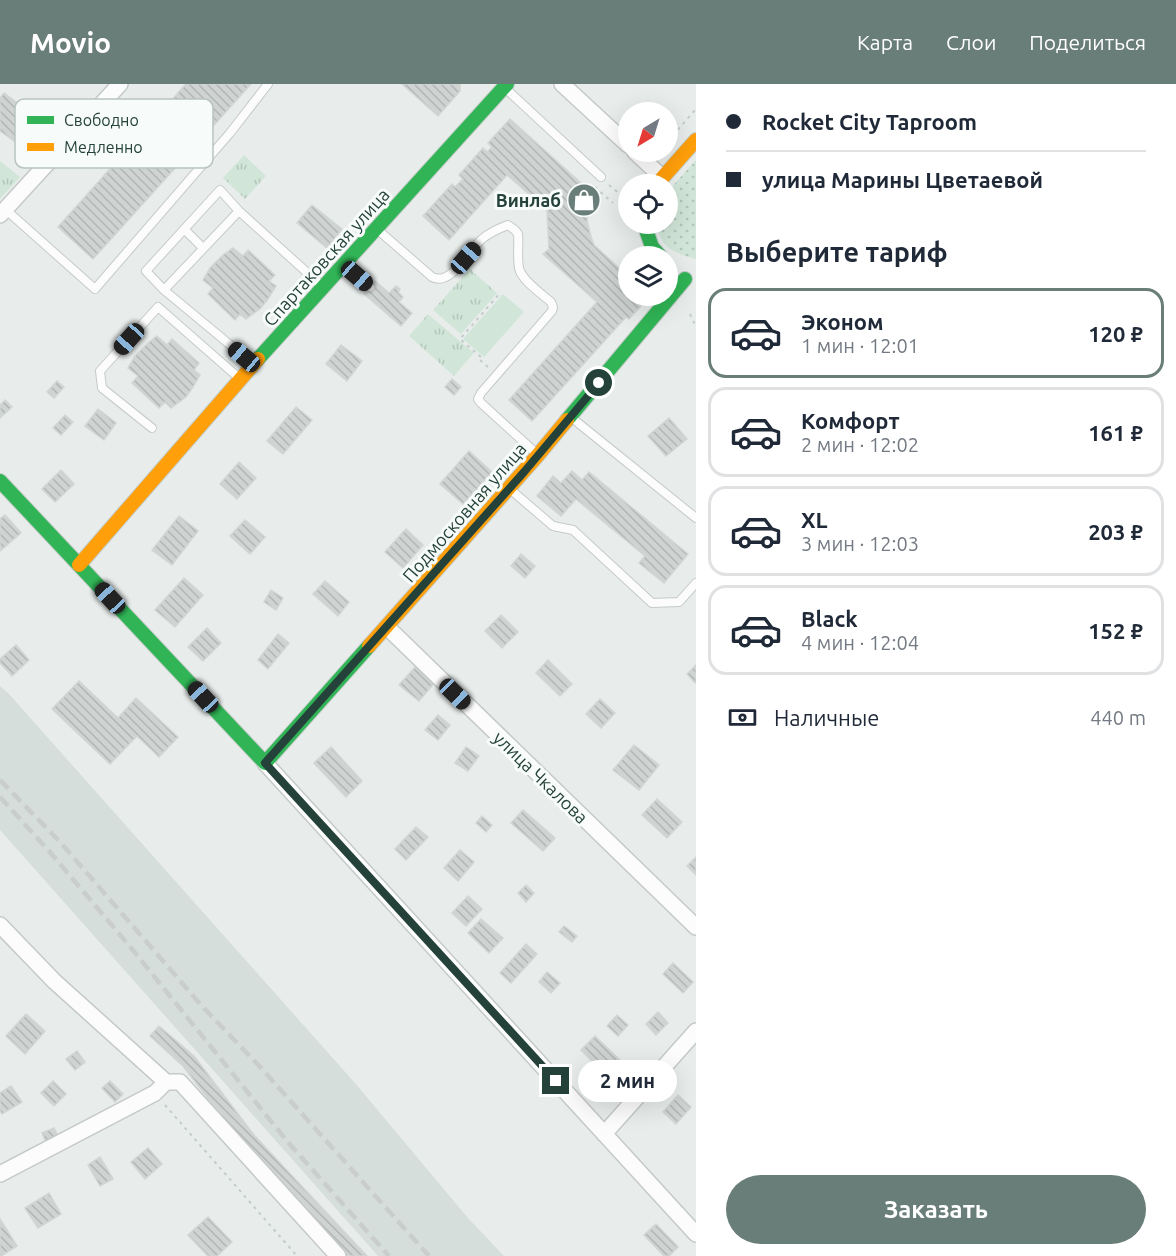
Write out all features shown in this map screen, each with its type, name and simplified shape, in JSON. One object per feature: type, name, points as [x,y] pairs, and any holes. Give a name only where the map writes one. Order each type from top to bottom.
[{"type":"street","points":[[106,99],[120,84]]},
{"type":"street","points":[[562,84],[618,137]]},
{"type":"street","name":"Спартаковская улица","points":[[79,565],[240,379],[506,86]]},
{"type":"street","points":[[666,174],[696,140]]},
{"type":"street","points":[[644,162],[654,174]]},
{"type":"street","points":[[3,212],[43,168]]},
{"type":"street","points":[[678,268],[696,270]]},
{"type":"street","points":[[678,272],[696,290]]},
{"type":"street","name":"Подмосковная улица","points":[[265,763],[571,417],[646,306]]},
{"type":"street","points":[[0,481],[265,763],[696,1234]]},
{"type":"street","name":"улица Чкалова","points":[[387,627],[696,927]]},
{"type":"street","points":[[0,925],[54,981],[166,1082],[180,1082],[338,1256]]},
{"type":"street","points":[[604,1134],[696,1031]]},
{"type":"street","points":[[0,1174],[154,1093],[166,1082]]},
{"type":"lane","points":[[213,153],[268,84]]},
{"type":"lane","points":[[506,86],[601,177]]},
{"type":"lane","points":[[3,212],[95,289],[200,168]]},
{"type":"lane","points":[[254,364],[164,290],[146,271],[220,190],[239,211],[323,287]]},
{"type":"lane","points":[[164,290],[239,211]]},
{"type":"lane","points":[[377,229],[437,280],[453,273],[483,238],[504,226],[508,225],[518,234],[520,273],[551,302],[553,307],[478,399],[538,455]]},
{"type":"lane","points":[[184,229],[203,248]]},
{"type":"lane","points":[[344,265],[370,287]]},
{"type":"lane","points":[[152,428],[102,388],[100,371],[158,308],[240,379]]},
{"type":"lane","points":[[571,417],[696,518]]},
{"type":"lane","points":[[509,488],[553,526],[573,530],[652,603],[679,602],[696,584]]},
{"type":"path","points":[[678,130],[696,109]]},
{"type":"path","points":[[601,177],[618,192]]},
{"type":"path","points":[[497,375],[460,339],[501,292]]},
{"type":"path","points":[[690,314],[696,327]]},
{"type":"shaded area","points":[[0,686],[355,1083],[468,1218],[504,1256],[378,1256],[0,830]]},
{"type":"green space","points":[[244,155],[266,176],[245,199],[223,178]]},
{"type":"green space","points":[[696,160],[696,259],[678,253],[678,246],[668,246],[659,234],[678,234],[678,180]]},
{"type":"green space","points":[[0,161],[20,177],[0,199]]},
{"type":"green space","points":[[470,269],[497,293],[461,334],[433,310]]},
{"type":"green space","points":[[503,294],[524,312],[484,357],[463,339]]},
{"type":"green space","points":[[428,314],[474,353],[454,376],[409,336]]},
{"type":"building","points":[[186,84],[251,84],[213,126],[213,99],[173,99]]},
{"type":"building","points":[[402,84],[460,84],[460,91],[438,116]]},
{"type":"building","points":[[4,93],[15,101],[15,142],[0,131],[0,98]]},
{"type":"building","points":[[510,119],[592,193],[587,221],[594,245],[618,267],[618,306],[641,306],[629,319],[626,317],[532,421],[509,400],[597,302],[543,254],[549,249],[547,210],[507,175],[449,240],[423,216],[452,184],[455,187],[463,179],[459,175],[483,148],[487,152],[492,147],[488,143]]},
{"type":"building","points":[[111,168],[175,168],[93,259],[58,227]]},
{"type":"building","points":[[312,205],[342,229],[327,248],[297,223]]},
{"type":"building","points":[[233,248],[243,256],[248,250],[275,275],[269,281],[276,286],[268,299],[261,308],[246,319],[240,314],[235,320],[208,294],[213,288],[203,280],[210,268]]},
{"type":"building","points":[[375,281],[389,293],[396,286],[400,289],[398,292],[403,297],[399,302],[412,313],[401,326],[364,294]]},
{"type":"building","points":[[157,336],[167,345],[172,339],[199,363],[194,370],[200,375],[193,387],[186,397],[171,408],[165,402],[159,408],[132,383],[138,376],[128,368],[135,356]]},
{"type":"building","points":[[341,345],[362,361],[347,381],[326,364]]},
{"type":"building","points":[[452,379],[461,387],[454,395],[445,387]]},
{"type":"building","points":[[57,381],[64,387],[54,398],[47,392]]},
{"type":"building","points":[[5,400],[12,407],[0,418],[0,405]]},
{"type":"building","points":[[296,407],[312,420],[283,454],[267,441]]},
{"type":"building","points":[[98,409],[116,423],[104,440],[85,426]]},
{"type":"building","points":[[65,415],[73,422],[61,435],[53,428]]},
{"type":"building","points":[[669,418],[687,439],[666,456],[648,436]]},
{"type":"building","points":[[469,451],[492,472],[463,504],[440,484]]},
{"type":"building","points":[[239,462],[256,478],[237,499],[220,484]]},
{"type":"building","points":[[61,470],[74,484],[55,502],[42,489]]},
{"type":"building","points":[[572,471],[582,480],[589,472],[688,554],[664,583],[639,563],[645,556],[576,499],[561,516],[537,496],[553,476],[561,483]]},
{"type":"building","points":[[5,515],[21,533],[0,551],[0,519]]},
{"type":"building","points":[[179,516],[198,531],[172,565],[152,550]]},
{"type":"building","points":[[245,520],[265,537],[250,554],[230,536]]},
{"type":"building","points":[[406,529],[423,545],[403,568],[385,552]]},
{"type":"building","points":[[521,554],[535,566],[525,578],[511,566]]},
{"type":"building","points":[[184,578],[203,595],[175,627],[155,610]]},
{"type":"building","points":[[325,581],[349,602],[338,616],[313,594]]},
{"type":"building","points":[[271,590],[283,598],[276,610],[264,602]]},
{"type":"building","points":[[501,615],[518,632],[502,648],[485,631]]},
{"type":"building","points":[[207,628],[221,643],[203,661],[188,647]]},
{"type":"building","points":[[278,634],[289,643],[268,669],[258,660]]},
{"type":"building","points":[[16,645],[29,660],[12,676],[0,663],[0,659]]},
{"type":"building","points":[[548,660],[572,684],[560,696],[536,673]]},
{"type":"building","points":[[417,665],[436,681],[419,701],[399,685]]},
{"type":"building","points":[[696,665],[696,682],[695,683],[687,674]]},
{"type":"building","points":[[79,681],[118,718],[136,698],[178,737],[159,757],[137,736],[110,764],[52,709]]},
{"type":"building","points":[[600,699],[615,713],[601,728],[586,714]]},
{"type":"building","points":[[438,715],[450,725],[438,740],[425,730]]},
{"type":"building","points":[[634,745],[659,765],[639,790],[613,770]]},
{"type":"building","points":[[331,747],[362,781],[346,797],[314,763]]},
{"type":"building","points":[[466,747],[479,756],[468,771],[455,763]]},
{"type":"building","points":[[657,799],[682,822],[667,838],[642,815]]},
{"type":"building","points":[[523,810],[555,838],[543,851],[511,823]]},
{"type":"building","points":[[482,816],[492,825],[486,832],[476,823]]},
{"type":"building","points":[[416,827],[428,837],[406,860],[395,849]]},
{"type":"building","points":[[460,850],[474,862],[458,881],[444,868]]},
{"type":"building","points":[[696,857],[696,875],[687,866]]},
{"type":"building","points":[[526,885],[534,893],[526,902],[518,893]]},
{"type":"building","points":[[468,896],[482,909],[466,926],[452,913]]},
{"type":"building","points":[[481,919],[503,938],[489,953],[468,933]]},
{"type":"building","points":[[564,926],[577,936],[572,942],[559,932]]},
{"type":"building","points":[[526,944],[537,954],[511,983],[500,973]]},
{"type":"building","points":[[673,963],[693,982],[683,993],[663,974]]},
{"type":"building","points":[[547,972],[560,983],[551,993],[539,982]]},
{"type":"building","points":[[658,1012],[668,1023],[656,1035],[646,1024]]},
{"type":"building","points":[[26,1014],[45,1031],[25,1054],[6,1036]]},
{"type":"building","points":[[617,1015],[628,1025],[618,1036],[607,1026]]},
{"type":"building","points":[[159,1026],[194,1056],[254,1135],[367,1256],[347,1256],[242,1143],[183,1066],[150,1036]]},
{"type":"building","points":[[595,1036],[623,1063],[609,1078],[581,1050]]},
{"type":"building","points":[[77,1051],[85,1062],[75,1070],[66,1059]]},
{"type":"building","points":[[53,1081],[66,1094],[54,1106],[41,1093]]},
{"type":"building","points":[[110,1081],[123,1094],[115,1102],[102,1088]]},
{"type":"building","points":[[11,1086],[22,1102],[2,1114],[0,1093]]},
{"type":"building","points":[[678,1095],[691,1107],[676,1124],[663,1112]]},
{"type":"building","points":[[54,1128],[58,1136],[46,1142],[42,1133]]},
{"type":"building","points":[[148,1148],[162,1164],[145,1179],[131,1162]]},
{"type":"building","points":[[100,1157],[113,1179],[100,1186],[88,1165]]},
{"type":"building","points":[[49,1193],[61,1214],[38,1228],[25,1208]]},
{"type":"building","points":[[208,1217],[232,1242],[217,1256],[208,1256],[188,1235]]},
{"type":"building","points":[[0,1219],[17,1246],[1,1256],[0,1256]]},
{"type":"building","points":[[656,1224],[678,1247],[669,1256],[664,1256],[644,1235]]},
{"type":"railway","points":[[0,780],[61,843],[201,1005],[262,1069],[429,1256]]},
{"type":"railway","points":[[0,797],[132,949],[287,1141],[389,1256]]},
{"type":"traffic: fast","points":[[258,359],[507,84]]},
{"type":"traffic: fast","points":[[647,234],[652,246]]},
{"type":"traffic: fast","points":[[567,420],[685,279]]},
{"type":"traffic: fast","points":[[0,481],[265,763],[369,646]]},
{"type":"traffic: slow","points":[[666,174],[696,140]]},
{"type":"traffic: slow","points":[[79,565],[258,359]]},
{"type":"traffic: slow","points":[[369,646],[567,420]]},
{"type":"place","name":"Винлаб","points":[[584,200]]},
{"type":"route","points":[[556,1081],[265,763],[524,472],[599,383]]}]
